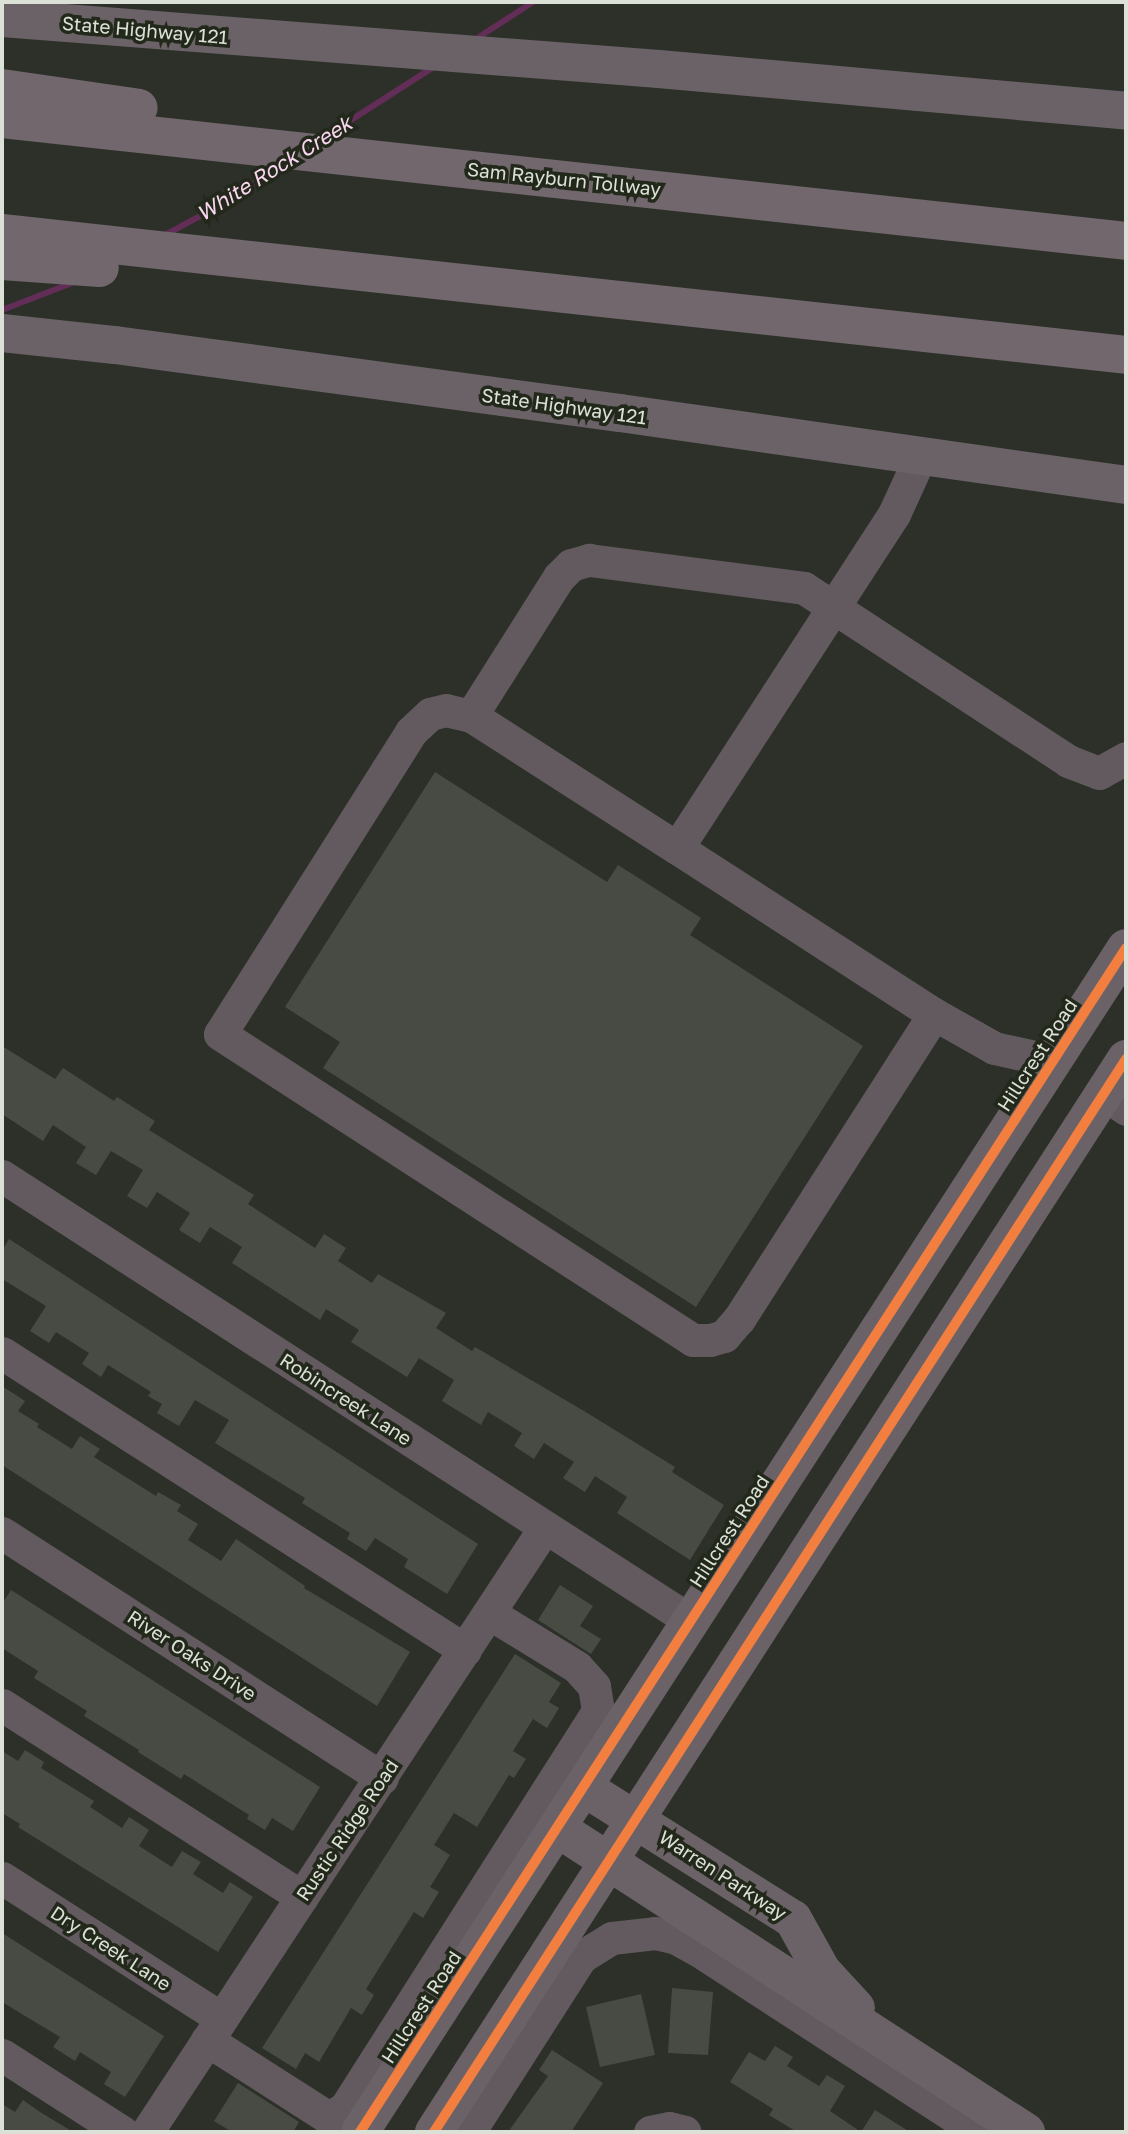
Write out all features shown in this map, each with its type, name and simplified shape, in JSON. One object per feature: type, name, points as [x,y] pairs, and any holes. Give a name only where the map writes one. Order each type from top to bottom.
[{"type":"highway","points":[[2,88],[230,122],[345,155]]},
{"type":"highway","name":"Sam Rayburn Tollway","points":[[2,119],[1126,242]]},
{"type":"highway","points":[[2,233],[1126,355]]},
{"type":"highway","points":[[2,261],[186,274],[344,269]]},
{"type":"main road","name":"State Highway 121","points":[[2,18],[659,69],[1126,111]]},
{"type":"main road","name":"State Highway 121","points":[[2,333],[115,345],[1126,485]]},
{"type":"main road","points":[[1077,480],[1126,473]]},
{"type":"main road","points":[[1077,480],[1126,494]]},
{"type":"main road","name":"Hillcrest Road","points":[[360,2132],[1126,948]]},
{"type":"main road","points":[[434,2132],[635,1819],[1115,1101],[1126,1059]]},
{"type":"main road","points":[[1053,1061],[1115,1101]]},
{"type":"main road","name":"Warren Parkway","points":[[583,1787],[793,1919],[822,1971],[896,2050]]},
{"type":"main road","name":"Warren Parkway","points":[[556,1828],[1026,2132]]},
{"type":"street","points":[[677,848],[894,514],[921,455]]},
{"type":"street","points":[[471,716],[559,577],[571,565],[589,561],[804,588],[1068,761],[1099,773],[1126,758]]},
{"type":"street","points":[[934,1014],[738,1319],[724,1336],[710,1340],[693,1340],[219,1034],[411,732],[430,714],[446,710],[471,716],[934,1014],[994,1048],[1053,1061]]},
{"type":"street","name":"Robincreek Lane","points":[[2,1176],[691,1621]]},
{"type":"street","points":[[2,1353],[465,1650]]},
{"type":"street","name":"Rustic Ridge Road","points":[[147,2132],[545,1527]]},
{"type":"street","name":"River Oaks Drive","points":[[2,1533],[382,1778]]},
{"type":"street","name":"Dry Creek Lane","points":[[2,1878],[214,2029],[329,2118],[345,2108],[598,1711],[594,1686],[577,1667],[489,1613]]},
{"type":"street","points":[[2,1705],[302,1897]]},
{"type":"street","points":[[469,2132],[581,1957],[612,1938],[655,1933],[676,1938],[698,1950],[978,2132]]},
{"type":"street","points":[[2,2055],[122,2132]]},
{"type":"building","points":[[435,772],[607,882],[618,865],[659,891],[701,918],[690,935],[863,1046],[696,1307],[323,1068],[340,1042],[285,1007]]},
{"type":"building","points":[[2,1046],[55,1079],[63,1068],[114,1101],[117,1097],[155,1121],[149,1130],[254,1195],[248,1204],[315,1248],[324,1234],[346,1248],[338,1261],[372,1283],[378,1274],[446,1313],[436,1328],[472,1351],[475,1347],[675,1467],[672,1472],[724,1505],[690,1560],[617,1513],[627,1497],[595,1476],[585,1492],[563,1478],[574,1462],[544,1443],[534,1459],[514,1446],[522,1433],[488,1412],[481,1425],[442,1401],[454,1380],[419,1358],[407,1377],[351,1342],[359,1330],[326,1309],[320,1320],[232,1263],[242,1247],[210,1227],[200,1243],[179,1230],[190,1213],[157,1192],[147,1208],[127,1196],[143,1170],[111,1151],[96,1175],[76,1163],[86,1147],[53,1125],[43,1141],[2,1114]]},
{"type":"building","points":[[9,1239],[478,1544],[447,1594],[404,1567],[408,1559],[375,1538],[366,1551],[347,1539],[350,1533],[302,1503],[305,1498],[215,1443],[229,1420],[195,1400],[179,1426],[157,1413],[162,1404],[148,1396],[151,1392],[108,1365],[101,1377],[82,1364],[89,1353],[56,1332],[49,1343],[30,1331],[46,1306],[2,1279],[2,1251]]},
{"type":"building","points":[[2,1386],[25,1401],[18,1411],[39,1424],[37,1427],[72,1449],[80,1436],[100,1449],[94,1457],[156,1496],[158,1492],[181,1505],[177,1511],[198,1524],[188,1540],[221,1561],[236,1539],[305,1586],[304,1588],[410,1652],[377,1706],[2,1465]]},
{"type":"building","points":[[560,1585],[593,1606],[580,1626],[601,1639],[591,1654],[538,1620]]},
{"type":"building","points":[[11,1590],[320,1787],[293,1831],[272,1818],[265,1830],[247,1819],[249,1815],[184,1774],[181,1779],[138,1752],[139,1750],[84,1716],[87,1711],[34,1678],[38,1671],[2,1648],[2,1604]]},
{"type":"building","points":[[515,1654],[561,1683],[549,1702],[559,1708],[547,1728],[533,1719],[513,1751],[526,1759],[514,1778],[509,1775],[477,1827],[454,1813],[434,1845],[450,1855],[430,1887],[439,1892],[423,1918],[414,1912],[366,1989],[374,1995],[362,2015],[351,2008],[319,2062],[305,2053],[296,2069],[262,2048]]},
{"type":"building","points":[[25,1750],[44,1762],[41,1768],[94,1801],[90,1807],[122,1828],[129,1817],[149,1830],[139,1846],[172,1867],[182,1851],[201,1862],[193,1874],[223,1893],[230,1882],[253,1897],[218,1952],[18,1827],[20,1824],[2,1813],[2,1751],[18,1761]]},
{"type":"building","points":[[2,1933],[164,2036],[125,2097],[104,2084],[111,2072],[80,2052],[75,2061],[53,2047],[60,2037],[2,2002]]},
{"type":"building","points":[[672,1988],[713,1992],[708,2055],[668,2053]]},
{"type":"building","points":[[641,1994],[655,2055],[600,2067],[586,2007]]},
{"type":"building","points":[[775,2046],[793,2057],[787,2066],[819,2086],[827,2075],[845,2086],[830,2111],[861,2132],[797,2132],[769,2115],[773,2109],[730,2082],[749,2052],[765,2061]]},
{"type":"building","points":[[552,2050],[603,2083],[571,2132],[508,2132],[548,2076],[539,2070]]},
{"type":"building","points":[[238,2083],[299,2122],[293,2132],[232,2132],[214,2121]]},
{"type":"building","points":[[23,2100],[73,2132],[2,2132],[2,2104],[15,2112]]},
{"type":"building","points":[[875,2110],[910,2132],[861,2132]]},
{"type":"waterway","name":"White Rock Creek","points":[[476,39],[533,2]]},
{"type":"waterway","name":"White Rock Creek","points":[[323,138],[435,66]]},
{"type":"waterway","name":"White Rock Creek","points":[[165,235],[215,208],[282,165]]},
{"type":"waterway","name":"White Rock Creek","points":[[2,310],[72,283]]},
{"type":"cycle path","points":[[360,2132],[1126,948]]},
{"type":"cycle path","points":[[434,2132],[1126,1059]]}]
